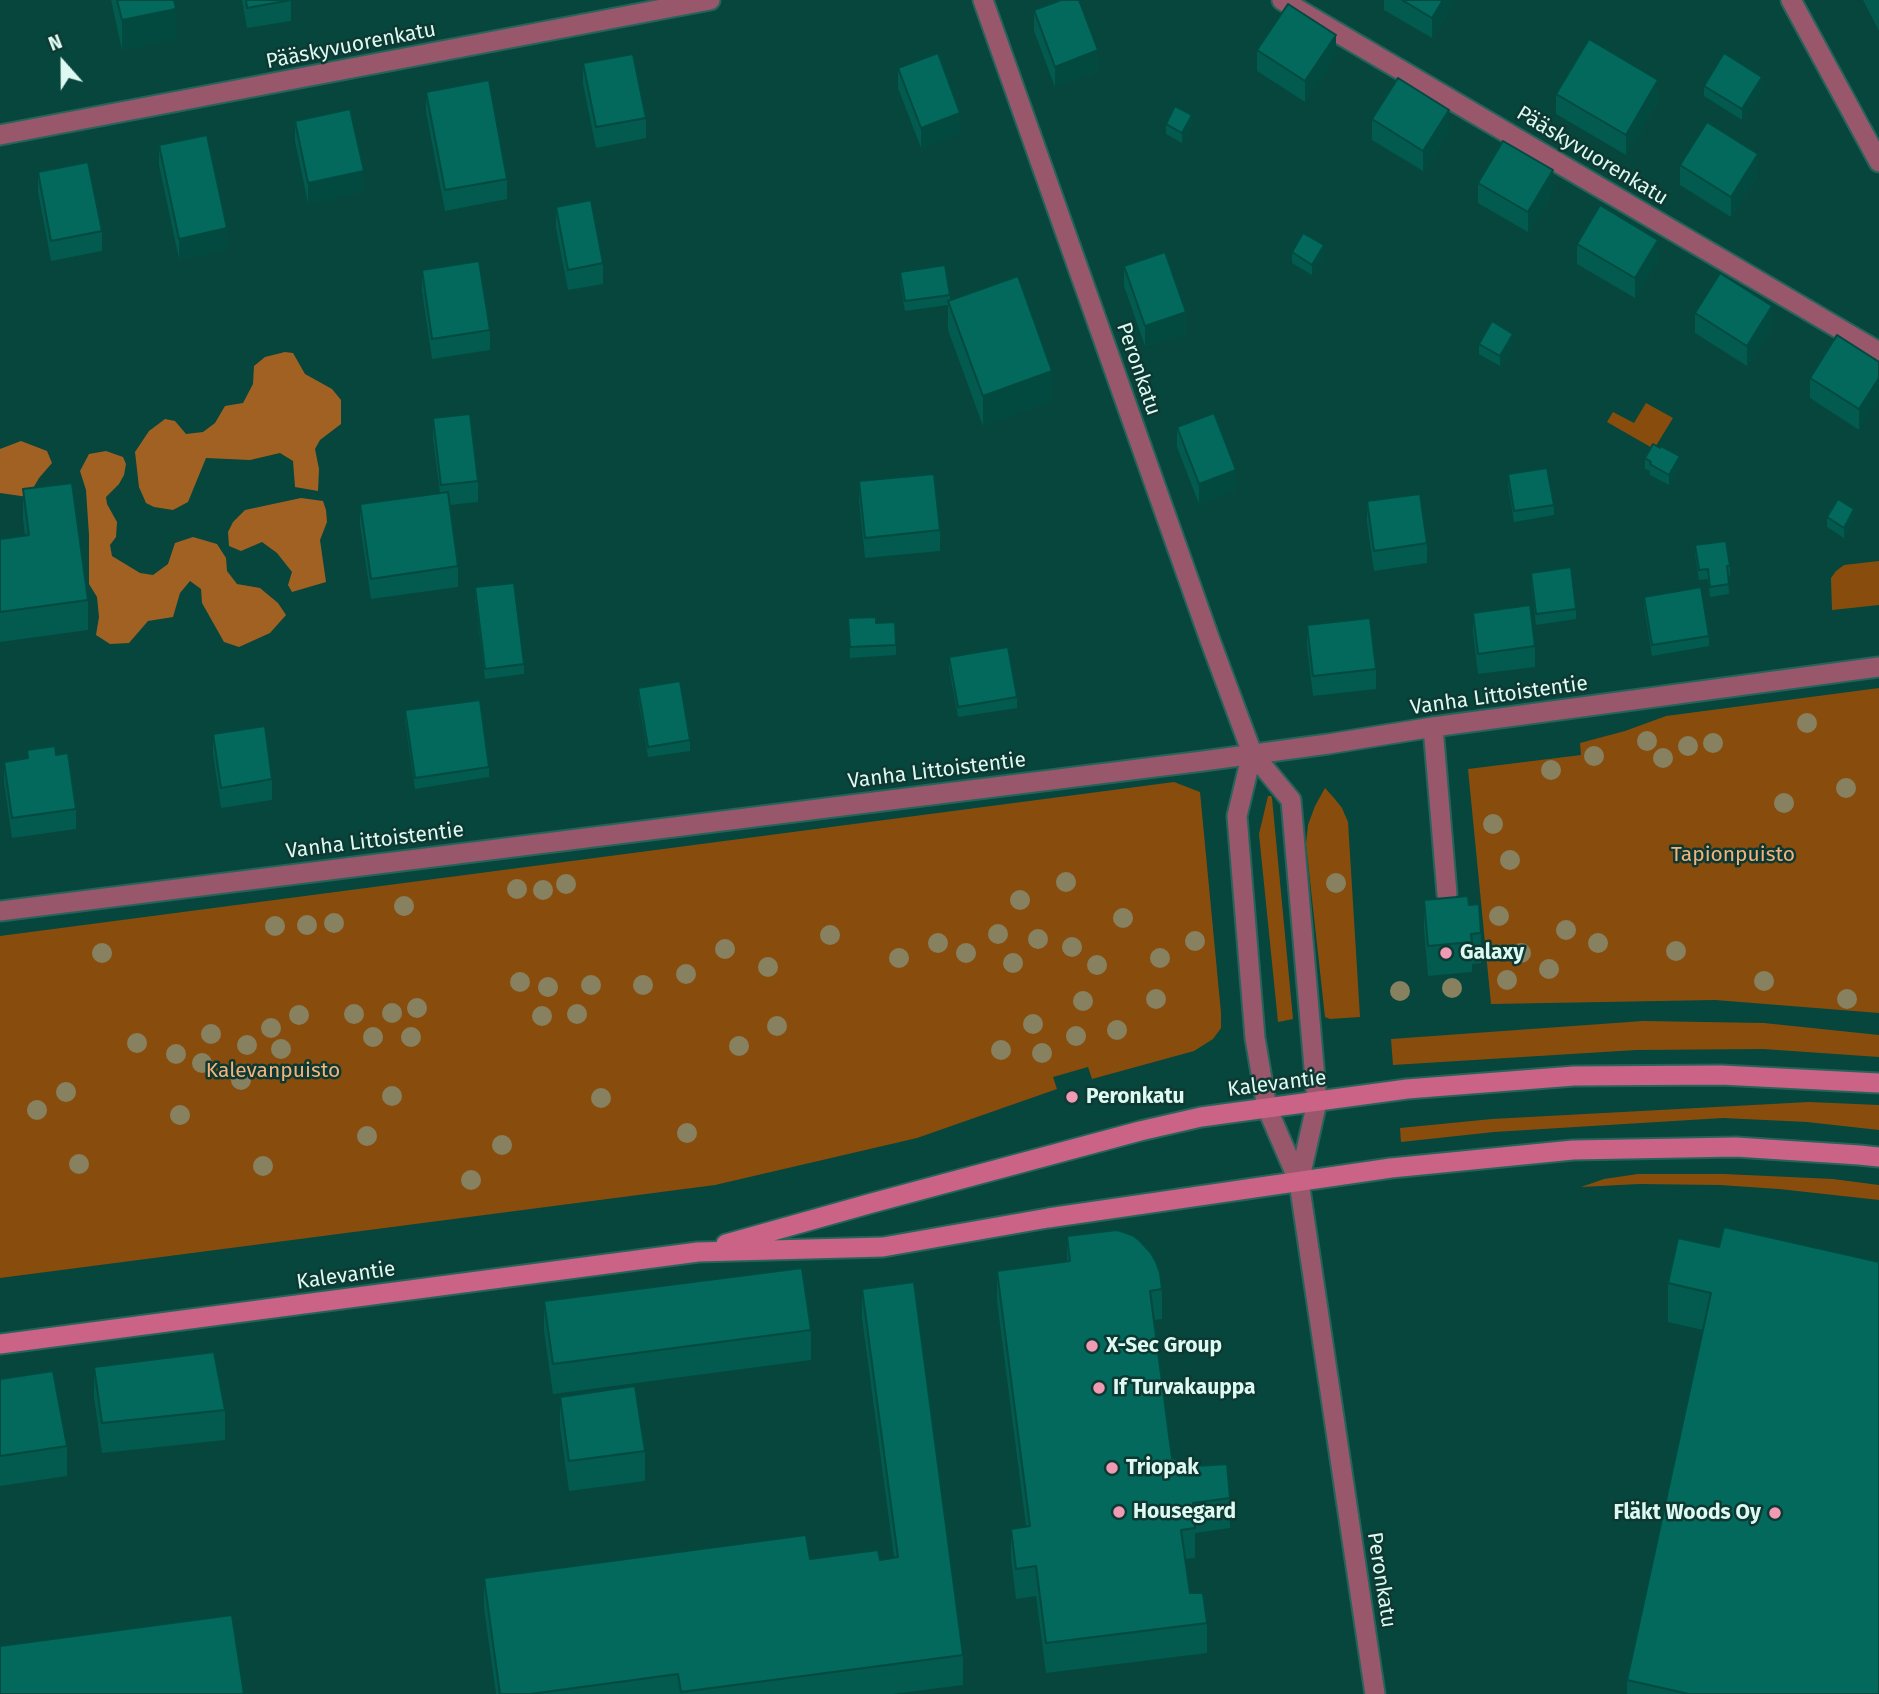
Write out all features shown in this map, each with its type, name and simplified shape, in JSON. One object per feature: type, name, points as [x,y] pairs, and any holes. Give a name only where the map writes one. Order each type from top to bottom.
[{"type":"main road","name":"Kalevantie","points":[[698,1252],[1140,1131],[1201,1117],[1407,1089],[1574,1076],[1721,1075],[1879,1083]]},
{"type":"main road","name":"Kalevantie","points":[[0,1344],[698,1252],[883,1247],[1048,1218],[1391,1168],[1573,1150],[1736,1147],[1879,1157]]},
{"type":"street","name":"Pääskyvuorenkatu","points":[[0,135],[710,0]]},
{"type":"street","name":"Peronkatu","points":[[983,0],[1252,753],[1291,800],[1317,1102],[1299,1182]]},
{"type":"street","name":"Pääskyvuorenkatu","points":[[1282,0],[1879,352]]},
{"type":"street","points":[[1791,0],[1879,162]]},
{"type":"street","name":"Vanha Littoistentie","points":[[0,911],[1190,763],[1433,727],[1879,667]]},
{"type":"street","points":[[1433,727],[1447,894]]},
{"type":"street","name":"Peronkatu","points":[[1252,753],[1237,816],[1255,1038],[1267,1108],[1299,1182],[1375,1694]]},
{"type":"green space","points":[[1646,403],[1673,418],[1654,449],[1607,422],[1613,412],[1634,423]]},
{"type":"green space","points":[[1879,561],[1879,605],[1832,610],[1831,578],[1836,571],[1844,565]]},
{"type":"green space","name":"Tapionpuisto","points":[[1879,688],[1879,1013],[1715,1000],[1491,1004],[1468,769],[1581,755],[1580,743],[1666,716]]},
{"type":"green space","name":"Kalevanpuisto","points":[[1174,782],[1200,792],[1221,1013],[1221,1028],[1213,1039],[1194,1051],[1092,1079],[1088,1067],[1053,1077],[1057,1089],[917,1138],[715,1185],[0,1278],[0,936]]},
{"type":"green space","points":[[1325,788],[1342,808],[1348,822],[1360,1017],[1325,1017],[1306,844],[1308,825]]},
{"type":"green space","points":[[1268,796],[1272,798],[1293,1019],[1278,1022],[1259,834]]},
{"type":"green space","points":[[1643,1021],[1764,1023],[1879,1035],[1879,1057],[1763,1049],[1636,1050],[1393,1065],[1391,1039]]},
{"type":"green space","points":[[1809,1102],[1879,1105],[1879,1130],[1807,1122],[1723,1118],[1494,1132],[1401,1142],[1400,1128],[1492,1119]]},
{"type":"green space","points":[[1638,1174],[1724,1174],[1833,1179],[1879,1185],[1879,1200],[1720,1185],[1639,1184],[1581,1187],[1604,1179]]},
{"type":"shaded area","points":[[285,352],[293,353],[305,374],[332,389],[341,400],[341,424],[320,440],[315,449],[319,469],[318,491],[295,487],[293,461],[280,453],[250,460],[206,458],[188,502],[173,510],[146,503],[139,487],[135,452],[149,431],[165,419],[175,421],[186,434],[203,432],[215,423],[225,406],[243,403],[253,384],[254,366],[265,357]]},
{"type":"shaded area","points":[[21,441],[47,451],[52,463],[28,497],[0,493],[0,449]]},
{"type":"shaded area","points":[[106,451],[123,457],[126,464],[119,484],[106,497],[117,522],[116,537],[110,545],[112,556],[140,573],[153,575],[168,564],[175,543],[193,537],[217,544],[226,558],[227,571],[237,584],[260,588],[278,603],[286,615],[270,633],[239,647],[224,642],[202,603],[201,589],[190,581],[180,593],[173,617],[148,621],[129,643],[110,644],[96,635],[99,617],[97,597],[89,584],[86,490],[80,471],[89,454]]},
{"type":"shaded area","points":[[301,498],[323,501],[326,510],[327,522],[320,540],[326,582],[292,592],[288,585],[292,572],[277,553],[262,542],[241,551],[229,546],[228,532],[233,522],[245,510]]},
{"type":"building","points":[[117,0],[174,0],[176,9],[122,20]]},
{"type":"building","points":[[246,0],[291,0],[247,8]]},
{"type":"building","points":[[1061,0],[1079,0],[1098,50],[1055,67],[1034,10]]},
{"type":"building","points":[[1402,0],[1443,0],[1432,18]]},
{"type":"building","points":[[1288,4],[1336,35],[1305,81],[1257,50]]},
{"type":"building","points":[[1589,39],[1658,80],[1626,135],[1556,94]]},
{"type":"building","points":[[938,53],[960,113],[921,128],[898,68]]},
{"type":"building","points":[[1724,53],[1762,77],[1742,109],[1704,86]]},
{"type":"building","points":[[633,54],[646,118],[596,127],[583,63]]},
{"type":"building","points":[[1398,78],[1449,110],[1423,151],[1372,119]]},
{"type":"building","points":[[489,80],[507,179],[445,190],[426,92]]},
{"type":"building","points":[[1175,106],[1192,115],[1182,133],[1166,124]]},
{"type":"building","points":[[350,109],[364,171],[308,183],[295,121]]},
{"type":"building","points":[[1707,122],[1758,154],[1731,197],[1680,165]]},
{"type":"building","points":[[207,135],[227,228],[179,239],[159,145]]},
{"type":"building","points":[[1503,141],[1553,170],[1528,212],[1478,183]]},
{"type":"building","points":[[88,162],[102,231],[51,241],[38,172]]},
{"type":"building","points":[[591,200],[603,263],[568,270],[556,207]]},
{"type":"building","points":[[1600,205],[1658,240],[1635,278],[1577,244]]},
{"type":"building","points":[[1303,233],[1324,245],[1312,265],[1292,252]]},
{"type":"building","points":[[1165,252],[1186,312],[1145,326],[1124,266]]},
{"type":"building","points":[[479,261],[490,330],[432,339],[422,270]]},
{"type":"building","points":[[945,265],[950,295],[905,301],[900,272]]},
{"type":"building","points":[[1720,273],[1772,306],[1747,346],[1695,313]]},
{"type":"building","points":[[1018,276],[1052,371],[983,396],[948,301]]},
{"type":"building","points":[[1492,321],[1513,334],[1500,356],[1479,344]]},
{"type":"building","points":[[1837,335],[1879,362],[1879,378],[1859,409],[1810,378]]},
{"type":"building","points":[[1214,413],[1236,470],[1199,484],[1177,427]]},
{"type":"building","points":[[470,414],[478,481],[441,485],[433,418]]},
{"type":"building","points":[[1653,444],[1680,456],[1669,475],[1645,458]]},
{"type":"building","points":[[1547,468],[1554,505],[1514,511],[1508,474]]},
{"type":"building","points":[[934,474],[940,530],[865,538],[859,481]]},
{"type":"building","points":[[72,483],[88,600],[0,612],[0,539],[29,535],[23,489]]},
{"type":"building","points":[[448,492],[458,566],[371,579],[360,504]]},
{"type":"building","points":[[1420,494],[1427,543],[1374,551],[1367,501]]},
{"type":"building","points":[[1838,499],[1854,509],[1844,528],[1827,517]]},
{"type":"building","points":[[1726,541],[1730,566],[1727,566],[1729,584],[1710,587],[1708,569],[1699,570],[1695,545]]},
{"type":"building","points":[[1571,567],[1576,609],[1536,614],[1531,573]]},
{"type":"building","points":[[514,583],[524,664],[485,669],[475,587]]},
{"type":"building","points":[[1701,587],[1709,636],[1652,645],[1644,597]]},
{"type":"building","points":[[1530,605],[1535,646],[1478,654],[1473,613]]},
{"type":"building","points":[[876,617],[876,623],[895,622],[896,645],[850,647],[848,618]]},
{"type":"building","points":[[1370,618],[1376,669],[1313,676],[1307,625]]},
{"type":"building","points":[[1008,647],[1017,697],[958,707],[949,657]]},
{"type":"building","points":[[680,681],[690,740],[648,747],[638,688]]},
{"type":"building","points":[[480,700],[489,767],[415,778],[405,710]]},
{"type":"building","points":[[265,726],[272,779],[221,788],[213,734]]},
{"type":"building","points":[[55,746],[56,755],[68,753],[76,809],[12,818],[4,762],[28,758],[27,750]]},
{"type":"building","points":[[1468,896],[1469,905],[1479,904],[1481,933],[1471,934],[1472,942],[1428,946],[1424,900]]},
{"type":"building","name":"Fläkt Woods Oy","points":[[1724,1227],[1879,1262],[1879,1694],[1689,1694],[1627,1680],[1711,1293],[1668,1283],[1678,1238],[1719,1247]]},
{"type":"building","points":[[1117,1230],[1139,1240],[1151,1253],[1160,1273],[1162,1289],[1150,1291],[1172,1458],[1197,1466],[1227,1464],[1230,1498],[1193,1503],[1195,1528],[1181,1530],[1190,1593],[1203,1593],[1207,1623],[1046,1643],[1036,1566],[1016,1569],[1011,1529],[1030,1526],[997,1271],[1070,1261],[1067,1236]]},
{"type":"building","points":[[802,1268],[811,1330],[553,1364],[544,1301]]},
{"type":"building","points":[[914,1282],[963,1655],[681,1692],[678,1674],[530,1694],[500,1694],[484,1578],[806,1535],[810,1559],[878,1550],[880,1560],[898,1557],[862,1289]]},
{"type":"building","points":[[214,1352],[225,1410],[102,1423],[94,1367]]},
{"type":"building","points":[[53,1371],[67,1446],[0,1456],[0,1379]]},
{"type":"building","points":[[635,1386],[645,1451],[569,1461],[560,1397]]},
{"type":"building","points":[[232,1615],[244,1694],[0,1694],[0,1646]]},
{"type":"place","name":"Galaxy","points":[[1446,953]]},
{"type":"place","name":"Peronkatu","points":[[1072,1097]]},
{"type":"place","name":"X-Sec Group","points":[[1092,1346]]},
{"type":"place","name":"If Turvakauppa","points":[[1099,1388]]},
{"type":"place","name":"Triopak","points":[[1112,1468]]},
{"type":"place","name":"Housegard","points":[[1119,1512]]},
{"type":"place","name":"Fläkt Woods Oy","points":[[1775,1513]]}]
